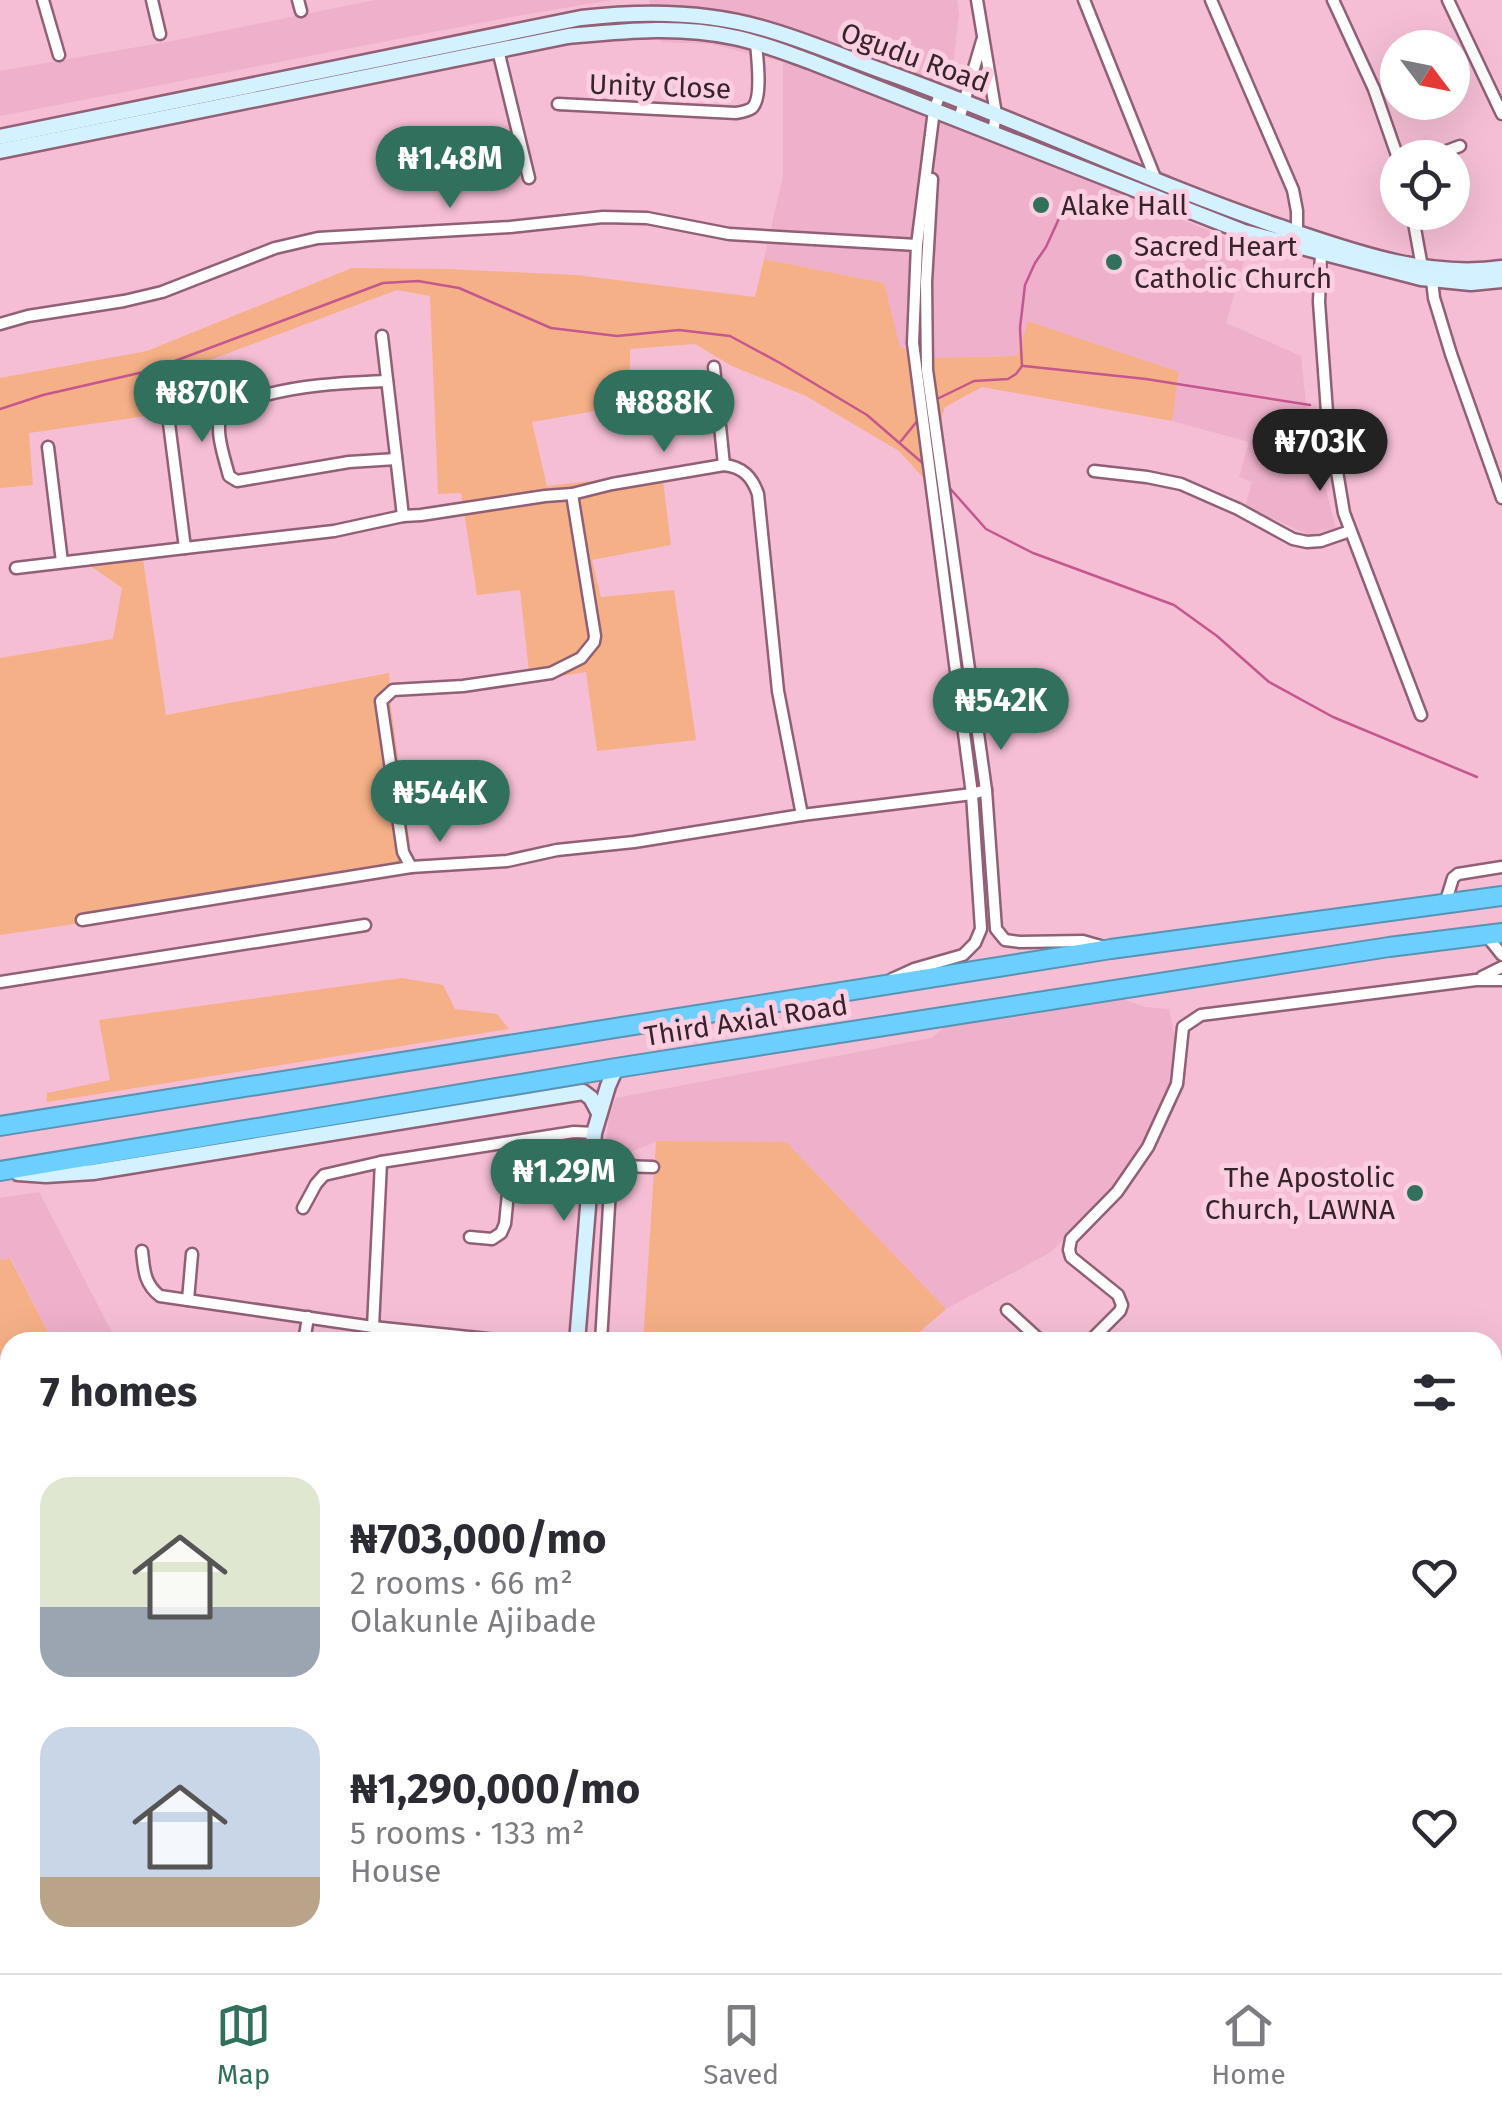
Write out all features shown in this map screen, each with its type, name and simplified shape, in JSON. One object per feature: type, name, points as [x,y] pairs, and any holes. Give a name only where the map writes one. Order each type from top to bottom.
[{"type":"highway","name":"Third Axial Road","points":[[0,1126],[1111,949],[1502,896]]},
{"type":"highway","name":"Third Axial Road","points":[[0,1171],[616,1068],[1494,934]]},
{"type":"main road","name":"Ogudu Road","points":[[0,152],[418,59],[581,18],[635,14],[692,16],[763,28],[966,101],[1296,239],[1320,253],[1432,280],[1502,280]]},
{"type":"main road","name":"Ogudu Road","points":[[0,137],[418,59],[498,50],[568,36],[657,29],[711,33],[756,43],[847,74],[1244,232],[1296,239],[1422,267],[1460,271],[1502,268]]},
{"type":"main road","points":[[577,1332],[594,1133],[616,1068]]},
{"type":"main road","points":[[0,1171],[46,1175],[92,1172],[583,1092],[599,1113]]},
{"type":"street","points":[[43,0],[59,55]]},
{"type":"street","points":[[152,0],[160,34]]},
{"type":"street","points":[[978,0],[996,114],[993,132]]},
{"type":"street","points":[[1084,0],[1156,181]]},
{"type":"street","points":[[1211,0],[1293,190],[1296,239]]},
{"type":"street","points":[[1333,0],[1374,89],[1392,140]]},
{"type":"street","points":[[1448,0],[1502,114]]},
{"type":"street","points":[[959,119],[983,35]]},
{"type":"street","name":"Unity Close","points":[[558,104],[746,111],[758,96],[756,43]]},
{"type":"street","points":[[498,50],[529,178]]},
{"type":"street","points":[[877,986],[914,969],[964,955],[982,930],[972,794],[921,371],[913,343],[917,245],[944,94]]},
{"type":"street","points":[[921,371],[938,111]]},
{"type":"street","points":[[0,324],[162,292],[275,248],[318,238],[510,227],[603,217],[647,218],[729,234],[917,245]]},
{"type":"street","points":[[1415,230],[1422,267]]},
{"type":"street","points":[[1320,253],[1319,302],[1327,412],[1344,513],[1421,715]]},
{"type":"street","points":[[1432,280],[1451,354],[1502,498]]},
{"type":"street","points":[[382,336],[404,516]]},
{"type":"street","points":[[714,367],[724,465]]},
{"type":"street","points":[[387,381],[274,392],[224,410],[218,420],[229,476],[237,481],[396,458]]},
{"type":"street","points":[[164,384],[185,548]]},
{"type":"street","points":[[48,447],[62,562]]},
{"type":"street","points":[[16,568],[334,532],[404,516],[572,494],[724,465],[744,472],[758,494],[778,691],[802,814]]},
{"type":"street","points":[[1094,471],[1181,484],[1292,539],[1320,542],[1350,531]]},
{"type":"street","points":[[936,489],[986,790],[996,929],[1005,940],[1083,941],[1111,949]]},
{"type":"street","points":[[410,868],[403,852],[381,701],[392,690],[462,686],[551,673],[587,652],[595,636],[572,494]]},
{"type":"street","points":[[82,920],[410,868],[507,861],[557,850],[986,790]]},
{"type":"street","points":[[1445,904],[1458,874],[1502,867]]},
{"type":"street","points":[[0,982],[366,925]]},
{"type":"street","points":[[1494,934],[1502,955]]},
{"type":"street","points":[[1476,980],[1502,967]]},
{"type":"street","points":[[1099,1332],[1120,1311],[1120,1300],[1071,1256],[1069,1244],[1129,1176],[1158,1130],[1177,1084],[1181,1032],[1187,1023],[1200,1015],[1502,980]]},
{"type":"street","points":[[303,1208],[324,1175],[381,1162],[574,1132],[594,1133]]},
{"type":"street","points":[[470,1237],[492,1239],[505,1224],[513,1142]]},
{"type":"street","points":[[374,1326],[381,1162]]},
{"type":"street","points":[[602,1332],[611,1172],[618,1166],[653,1167]]},
{"type":"street","points":[[142,1251],[146,1279],[160,1296],[416,1332]]},
{"type":"street","points":[[188,1300],[192,1254]]},
{"type":"street","points":[[1007,1310],[1031,1332]]},
{"type":"street","points":[[306,1332],[308,1317]]},
{"type":"shaded area","points":[[375,0],[612,0],[0,116],[0,71]]},
{"type":"shaded area","points":[[649,0],[957,0],[959,15],[946,122],[1248,247],[1226,323],[1301,356],[1308,422],[1336,528],[1309,535],[1245,506],[1252,482],[1239,477],[1249,442],[1172,421],[1179,372],[1028,321],[1017,356],[927,358],[900,348],[884,283],[764,259],[783,176],[783,62],[711,44],[661,42]]},
{"type":"shaded area","points":[[764,259],[884,283],[900,347],[927,358],[1017,356],[1028,321],[1179,372],[1172,421],[982,387],[945,407],[933,444],[949,472],[928,483],[899,451],[806,396],[732,366],[695,344],[630,349],[630,405],[532,422],[547,486],[662,473],[671,545],[592,560],[601,597],[674,590],[696,740],[597,751],[586,672],[530,681],[520,590],[477,595],[461,493],[438,494],[430,296],[397,290],[154,381],[160,414],[29,433],[33,485],[0,488],[0,378],[147,351],[352,268],[576,275],[755,297]]},
{"type":"shaded area","points":[[142,553],[166,715],[389,673],[410,845],[403,876],[0,935],[0,658],[113,639],[122,588],[85,562]]},
{"type":"shaded area","points":[[402,978],[443,985],[455,1009],[497,1014],[509,1029],[47,1102],[47,1093],[110,1080],[99,1020]]},
{"type":"shaded area","points":[[1111,995],[1145,1007],[1169,1009],[1175,1037],[1172,1082],[1137,1157],[1119,1183],[1051,1252],[946,1309],[786,1142],[657,1141],[604,1163],[609,1117],[616,1098],[931,1038],[952,1021]]},
{"type":"shaded area","points":[[656,1141],[786,1142],[946,1309],[920,1332],[644,1332]]},
{"type":"shaded area","points":[[39,1192],[112,1332],[48,1332],[11,1258],[0,1260],[0,1198]]},
{"type":"shaded area","points":[[10,1258],[48,1332],[0,1332],[0,1260]]},
{"type":"waterway","points":[[937,399],[974,381],[1008,379],[1022,366],[1020,328],[1025,285],[1062,212]]},
{"type":"waterway","points":[[0,409],[148,371],[383,283],[418,281],[459,288],[551,328],[617,336],[679,330],[730,336],[867,415],[926,466]]},
{"type":"waterway","points":[[1024,366],[1146,379],[1310,405]]},
{"type":"waterway","points":[[901,441],[918,420]]},
{"type":"waterway","points":[[947,485],[986,529],[1033,553],[1174,605],[1269,682],[1333,717],[1477,777]]},
{"type":"place","name":"Alake Hall","points":[[1041,205]]},
{"type":"place","name":"Sacred Heart Catholic Church","points":[[1114,262]]},
{"type":"place","name":"The Apostolic Church, LAWNA","points":[[1415,1193]]}]
